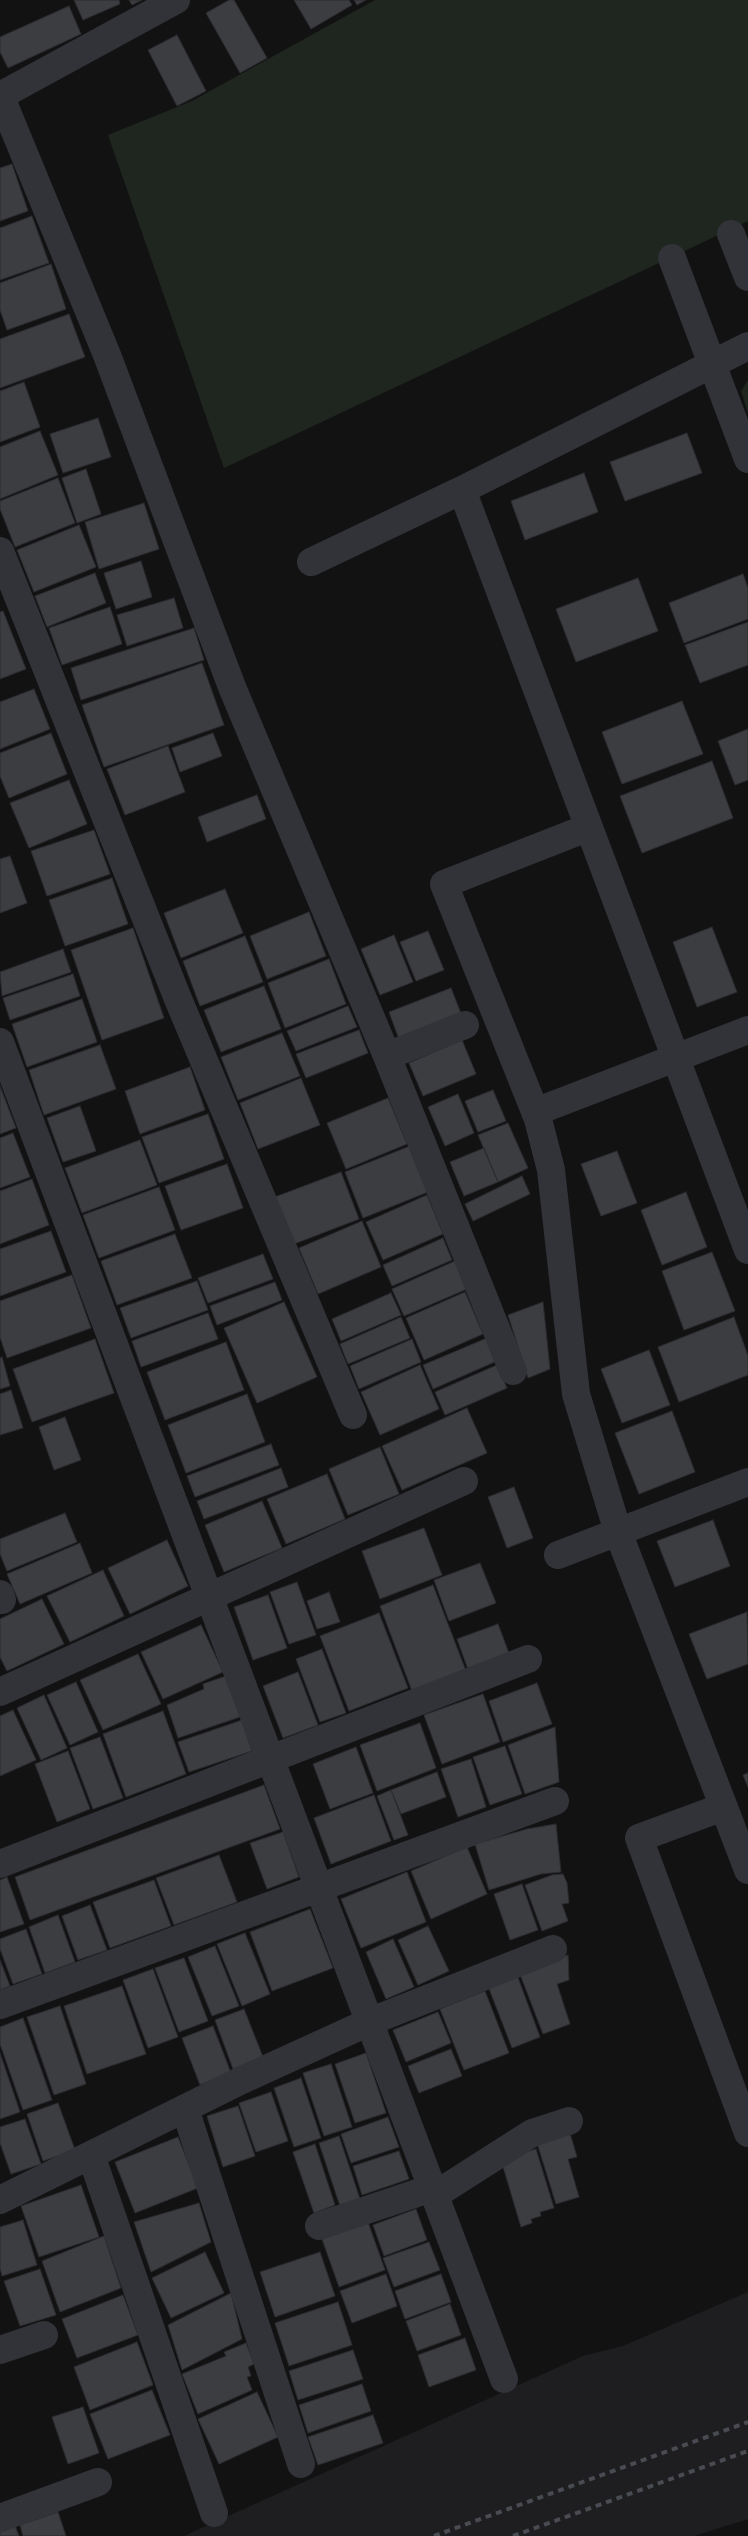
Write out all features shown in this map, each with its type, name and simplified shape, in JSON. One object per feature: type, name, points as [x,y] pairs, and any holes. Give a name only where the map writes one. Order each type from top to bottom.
[{"type":"street","points":[[176,0],[0,96],[107,355],[232,687],[387,1056],[513,1371]]},
{"type":"street","points":[[731,234],[748,277]]},
{"type":"street","points":[[672,258],[748,458]]},
{"type":"street","points":[[311,562],[462,490],[748,346]]},
{"type":"street","points":[[462,490],[587,828],[748,1250]]},
{"type":"street","points":[[0,551],[178,999],[353,1415]]},
{"type":"street","points":[[587,828],[444,884],[535,1112],[551,1170],[576,1394],[618,1532],[748,1870]]},
{"type":"street","points":[[387,1056],[465,1025]]},
{"type":"street","points":[[535,1112],[748,1030]]},
{"type":"street","points":[[0,1042],[504,2379]]},
{"type":"street","points":[[0,1692],[464,1481]]},
{"type":"street","points":[[558,1555],[748,1482]]},
{"type":"street","points":[[0,1864],[528,1659]]},
{"type":"street","points":[[0,2005],[555,1801]]},
{"type":"street","points":[[723,1807],[639,1838],[738,2072],[748,2133]]},
{"type":"street","points":[[0,2200],[185,2109],[369,2022],[553,1949]]},
{"type":"street","points":[[185,2109],[301,2464]]},
{"type":"street","points":[[319,2226],[433,2192],[532,2133],[569,2121]]},
{"type":"street","points":[[91,2155],[214,2513]]},
{"type":"street","points":[[0,2350],[44,2335]]},
{"type":"street","points":[[0,2518],[98,2482]]},
{"type":"shaded area","points":[[375,0],[748,0],[748,221],[224,468],[108,135],[192,101]]},
{"type":"shaded area","points":[[748,380],[748,413],[741,391]]},
{"type":"shaded area","points":[[748,2292],[748,2519],[694,2536],[184,2536],[583,2356],[623,2346]]},
{"type":"building","points":[[74,0],[119,0],[120,4],[83,20]]},
{"type":"building","points":[[129,0],[142,0],[132,5]]},
{"type":"building","points":[[229,0],[234,0],[267,58],[240,73],[206,13]]},
{"type":"building","points":[[294,0],[349,0],[352,5],[311,29]]},
{"type":"building","points":[[354,0],[366,0],[357,5]]},
{"type":"building","points":[[69,6],[81,34],[8,68],[0,52],[0,37]]},
{"type":"building","points":[[177,35],[206,91],[177,106],[148,50]]},
{"type":"building","points":[[12,164],[28,211],[0,221],[0,168]]},
{"type":"building","points":[[32,216],[49,263],[0,280],[0,228]]},
{"type":"building","points":[[51,264],[66,309],[7,330],[0,310],[0,283]]},
{"type":"building","points":[[69,314],[85,357],[0,388],[0,339]]},
{"type":"building","points":[[24,382],[40,427],[0,442],[0,391]]},
{"type":"building","points":[[98,418],[111,457],[63,473],[50,434]]},
{"type":"building","points":[[40,431],[58,475],[0,499],[0,447]]},
{"type":"building","points":[[687,433],[702,473],[625,501],[610,462]]},
{"type":"building","points":[[86,469],[101,514],[77,523],[62,478]]},
{"type":"building","points":[[584,473],[598,512],[525,540],[511,501]]},
{"type":"building","points":[[58,478],[75,523],[15,547],[0,509],[0,501]]},
{"type":"building","points":[[144,503],[159,549],[99,569],[85,522]]},
{"type":"building","points":[[79,525],[96,567],[34,592],[17,550]]},
{"type":"building","points":[[141,561],[152,597],[116,609],[104,573]]},
{"type":"building","points":[[95,573],[106,603],[47,627],[35,596]]},
{"type":"building","points":[[743,574],[748,588],[748,619],[684,643],[669,603]]},
{"type":"building","points":[[638,578],[658,631],[576,662],[556,609]]},
{"type":"building","points":[[174,598],[183,628],[127,646],[117,615]]},
{"type":"building","points":[[110,607],[122,644],[62,665],[49,628]]},
{"type":"building","points":[[3,611],[26,669],[0,679],[0,612]]},
{"type":"building","points":[[748,622],[748,665],[700,683],[685,645]]},
{"type":"building","points":[[194,628],[204,660],[81,700],[71,668]]},
{"type":"building","points":[[202,663],[224,725],[104,767],[82,705]]},
{"type":"building","points":[[34,689],[50,729],[0,749],[0,702]]},
{"type":"building","points":[[682,701],[703,754],[622,784],[602,732]]},
{"type":"building","points":[[748,729],[748,780],[735,785],[718,741]]},
{"type":"building","points":[[51,733],[67,774],[9,798],[0,776],[0,753]]},
{"type":"building","points":[[213,733],[222,756],[180,772],[172,748]]},
{"type":"building","points":[[168,746],[185,792],[125,815],[107,769]]},
{"type":"building","points":[[712,761],[733,818],[642,853],[620,796]]},
{"type":"building","points":[[69,780],[87,824],[29,848],[10,803]]},
{"type":"building","points":[[257,795],[266,819],[207,842],[198,817]]},
{"type":"building","points":[[94,830],[110,874],[47,896],[31,851]]},
{"type":"building","points":[[10,856],[27,903],[0,913],[0,859]]},
{"type":"building","points":[[112,878],[128,924],[65,946],[49,900]]},
{"type":"building","points":[[225,889],[243,933],[181,958],[164,913]]},
{"type":"building","points":[[309,912],[326,956],[267,979],[250,936]]},
{"type":"building","points":[[712,927],[737,992],[697,1007],[673,942]]},
{"type":"building","points":[[133,928],[164,1018],[102,1040],[71,950]]},
{"type":"building","points":[[428,931],[444,970],[416,981],[400,942]]},
{"type":"building","points":[[394,935],[413,982],[380,995],[361,949]]},
{"type":"building","points":[[245,936],[263,982],[200,1006],[183,961]]},
{"type":"building","points":[[63,949],[71,972],[2,996],[0,972]]},
{"type":"building","points":[[329,959],[346,1004],[285,1028],[268,983]]},
{"type":"building","points":[[73,974],[80,996],[10,1020],[3,998]]},
{"type":"building","points":[[264,986],[281,1029],[221,1052],[204,1010]]},
{"type":"building","points":[[451,988],[462,1016],[400,1042],[389,1012]]},
{"type":"building","points":[[82,999],[97,1042],[27,1067],[12,1024]]},
{"type":"building","points":[[348,1006],[357,1027],[296,1051],[287,1031]]},
{"type":"building","points":[[359,1030],[368,1053],[306,1078],[296,1054]]},
{"type":"building","points":[[282,1033],[300,1076],[238,1100],[221,1057]]},
{"type":"building","points":[[462,1040],[476,1074],[423,1096],[409,1063]]},
{"type":"building","points":[[100,1045],[116,1089],[44,1115],[29,1070]]},
{"type":"building","points":[[190,1067],[205,1110],[140,1134],[125,1091]]},
{"type":"building","points":[[301,1078],[320,1125],[258,1149],[240,1103]]},
{"type":"building","points":[[0,1086],[16,1128],[0,1134]]},
{"type":"building","points":[[493,1090],[506,1121],[478,1132],[465,1101]]},
{"type":"building","points":[[458,1094],[474,1133],[445,1146],[428,1107]]},
{"type":"building","points":[[388,1098],[407,1144],[346,1169],[327,1123]]},
{"type":"building","points":[[80,1106],[96,1151],[63,1162],[47,1118]]},
{"type":"building","points":[[208,1114],[224,1159],[159,1183],[142,1137]]},
{"type":"building","points":[[508,1123],[528,1168],[498,1182],[478,1135]]},
{"type":"building","points":[[13,1133],[30,1177],[0,1188],[0,1138]]},
{"type":"building","points":[[140,1140],[157,1185],[82,1213],[65,1168]]},
{"type":"building","points":[[410,1146],[428,1192],[363,1218],[345,1172]]},
{"type":"building","points":[[484,1148],[498,1182],[464,1196],[450,1162]]},
{"type":"building","points":[[617,1151],[637,1203],[601,1216],[581,1164]]},
{"type":"building","points":[[227,1164],[243,1208],[181,1230],[165,1186]]},
{"type":"building","points":[[341,1172],[359,1219],[294,1244],[275,1197]]},
{"type":"building","points":[[522,1176],[530,1194],[473,1221],[465,1204]]},
{"type":"building","points":[[32,1179],[49,1225],[0,1244],[0,1191]]},
{"type":"building","points":[[159,1187],[175,1230],[99,1258],[83,1215]]},
{"type":"building","points":[[686,1192],[707,1247],[662,1265],[641,1210]]},
{"type":"building","points":[[427,1195],[443,1234],[383,1260],[366,1222]]},
{"type":"building","points":[[362,1221],[381,1267],[318,1294],[299,1248]]},
{"type":"building","points":[[51,1231],[66,1272],[0,1296],[0,1249]]},
{"type":"building","points":[[175,1234],[192,1278],[117,1305],[101,1261]]},
{"type":"building","points":[[443,1238],[452,1260],[392,1286],[383,1265]]},
{"type":"building","points":[[712,1252],[735,1311],[684,1330],[662,1271]]},
{"type":"building","points":[[263,1254],[273,1279],[208,1303],[198,1278]]},
{"type":"building","points":[[455,1261],[467,1289],[404,1316],[392,1289]]},
{"type":"building","points":[[72,1275],[91,1328],[7,1358],[0,1337],[0,1301]]},
{"type":"building","points":[[197,1281],[208,1310],[131,1338],[120,1308]]},
{"type":"building","points":[[275,1282],[282,1300],[217,1325],[210,1306]]},
{"type":"building","points":[[465,1292],[483,1334],[424,1360],[406,1318]]},
{"type":"building","points":[[391,1293],[401,1315],[341,1341],[332,1319]]},
{"type":"building","points":[[284,1302],[317,1377],[257,1403],[224,1328]]},
{"type":"building","points":[[543,1302],[550,1369],[528,1378],[508,1315]]},
{"type":"building","points":[[208,1313],[218,1339],[141,1367],[132,1341]]},
{"type":"building","points":[[401,1317],[410,1338],[348,1364],[340,1344]]},
{"type":"building","points":[[734,1317],[748,1356],[748,1375],[679,1402],[658,1347]]},
{"type":"building","points":[[487,1338],[497,1361],[433,1389],[423,1365]]},
{"type":"building","points":[[95,1339],[114,1393],[32,1422],[13,1369]]},
{"type":"building","points":[[412,1339],[421,1362],[359,1389],[350,1366]]},
{"type":"building","points":[[226,1342],[244,1390],[165,1420],[147,1372]]},
{"type":"building","points":[[649,1350],[670,1405],[622,1423],[601,1369]]},
{"type":"building","points":[[2,1357],[10,1386],[0,1389],[0,1358]]},
{"type":"building","points":[[420,1365],[439,1409],[380,1435],[361,1392]]},
{"type":"building","points":[[497,1365],[507,1388],[445,1415],[435,1392]]},
{"type":"building","points":[[11,1390],[23,1428],[0,1435],[0,1394]]},
{"type":"building","points":[[247,1394],[265,1442],[186,1473],[168,1425]]},
{"type":"building","points":[[467,1408],[487,1453],[402,1490],[382,1446]]},
{"type":"building","points":[[672,1411],[695,1472],[639,1494],[615,1433]]},
{"type":"building","points":[[65,1417],[81,1460],[54,1470],[39,1427]]},
{"type":"building","points":[[271,1444],[279,1465],[195,1497],[187,1476]]},
{"type":"building","points":[[380,1447],[399,1494],[348,1515],[329,1469]]},
{"type":"building","points":[[281,1468],[288,1487],[204,1519],[197,1501]]},
{"type":"building","points":[[327,1474],[345,1519],[286,1544],[267,1499]]},
{"type":"building","points":[[514,1487],[533,1538],[507,1548],[488,1497]]},
{"type":"building","points":[[262,1501],[282,1548],[224,1572],[205,1525]]},
{"type":"building","points":[[65,1513],[77,1542],[7,1571],[0,1554],[0,1539]]},
{"type":"building","points":[[713,1520],[730,1566],[675,1587],[657,1541]]},
{"type":"building","points":[[424,1528],[442,1575],[380,1599],[362,1551]]},
{"type":"building","points":[[167,1540],[188,1586],[130,1614],[108,1568]]},
{"type":"building","points":[[80,1543],[92,1573],[20,1604],[7,1574]]},
{"type":"building","points":[[480,1563],[496,1603],[449,1621],[434,1580]]},
{"type":"building","points":[[103,1570],[124,1616],[70,1642],[47,1596]]},
{"type":"building","points":[[297,1582],[316,1635],[289,1644],[270,1592]]},
{"type":"building","points":[[433,1585],[466,1671],[412,1691],[380,1606]]},
{"type":"building","points":[[329,1592],[340,1622],[317,1629],[307,1601]]},
{"type":"building","points":[[268,1595],[287,1648],[253,1660],[234,1607]]},
{"type":"building","points":[[42,1599],[64,1644],[7,1671],[0,1657],[0,1619]]},
{"type":"building","points":[[747,1612],[748,1664],[707,1679],[689,1634]]},
{"type":"building","points":[[379,1613],[408,1688],[349,1711],[320,1636]]},
{"type":"building","points":[[498,1624],[510,1656],[469,1672],[457,1639]]},
{"type":"building","points":[[201,1625],[223,1672],[163,1699],[141,1652]]},
{"type":"building","points":[[322,1649],[346,1713],[320,1722],[296,1659]]},
{"type":"building","points":[[138,1654],[161,1704],[103,1730],[80,1680]]},
{"type":"building","points":[[298,1672],[318,1725],[283,1738],[263,1686]]},
{"type":"building","points":[[226,1676],[240,1717],[178,1738],[167,1705],[204,1689],[203,1684]]},
{"type":"building","points":[[76,1682],[98,1732],[70,1745],[47,1695]]},
{"type":"building","points":[[537,1683],[552,1724],[503,1742],[489,1701]]},
{"type":"building","points":[[483,1694],[500,1742],[442,1764],[424,1715]]},
{"type":"building","points":[[44,1695],[67,1748],[41,1760],[17,1708]]},
{"type":"building","points":[[13,1710],[36,1760],[0,1776],[0,1716]]},
{"type":"building","points":[[163,1711],[186,1774],[126,1797],[103,1734]]},
{"type":"building","points":[[242,1720],[252,1751],[189,1772],[178,1742]]},
{"type":"building","points":[[420,1723],[436,1768],[377,1791],[360,1745]]},
{"type":"building","points":[[555,1727],[559,1782],[525,1794],[508,1745]]},
{"type":"building","points":[[100,1737],[123,1798],[93,1809],[70,1748]]},
{"type":"building","points":[[505,1746],[522,1794],[490,1805],[473,1757]]},
{"type":"building","points":[[356,1747],[373,1793],[330,1809],[313,1764]]},
{"type":"building","points":[[68,1751],[90,1809],[57,1822],[35,1764]]},
{"type":"building","points":[[471,1759],[486,1807],[458,1817],[441,1769]]},
{"type":"building","points":[[437,1772],[446,1797],[401,1814],[391,1790]]},
{"type":"building","points":[[748,1773],[748,1787],[743,1775]]},
{"type":"building","points":[[264,1785],[280,1829],[30,1920],[15,1877]]},
{"type":"building","points":[[391,1790],[408,1835],[394,1840],[377,1796]]},
{"type":"building","points":[[374,1795],[391,1841],[331,1864],[314,1818]]},
{"type":"building","points":[[556,1824],[561,1872],[541,1874],[489,1890],[475,1844],[527,1829]]},
{"type":"building","points":[[283,1832],[299,1877],[267,1889],[250,1843]]},
{"type":"building","points":[[467,1847],[487,1894],[431,1919],[411,1871]]},
{"type":"building","points":[[219,1855],[237,1902],[174,1925],[156,1878]]},
{"type":"building","points":[[407,1872],[426,1922],[361,1948],[341,1899]]},
{"type":"building","points":[[563,1874],[567,1883],[569,1903],[562,1904],[568,1921],[542,1931],[525,1885],[552,1875]]},
{"type":"building","points":[[7,1877],[24,1924],[0,1932],[0,1880]]},
{"type":"building","points":[[154,1880],[171,1926],[110,1948],[93,1902]]},
{"type":"building","points":[[522,1884],[538,1930],[510,1940],[494,1894]]},
{"type":"building","points":[[90,1905],[107,1950],[78,1960],[62,1916]]},
{"type":"building","points":[[310,1909],[333,1968],[272,1991],[250,1932]]},
{"type":"building","points":[[58,1915],[75,1962],[45,1973],[29,1927]]},
{"type":"building","points":[[428,1926],[449,1971],[418,1985],[398,1940]]},
{"type":"building","points":[[26,1929],[42,1974],[13,1984],[0,1949],[0,1939]]},
{"type":"building","points":[[245,1933],[270,1994],[242,2006],[217,1944]]},
{"type":"building","points":[[393,1939],[414,1987],[386,1999],[366,1952]]},
{"type":"building","points":[[215,1946],[239,2006],[212,2016],[188,1957]]},
{"type":"building","points":[[568,1955],[569,1980],[557,1984],[570,2024],[543,2034],[520,1974]]},
{"type":"building","points":[[184,1958],[208,2021],[179,2032],[155,1968]]},
{"type":"building","points":[[0,1960],[10,1986],[0,1990]]},
{"type":"building","points":[[153,1969],[178,2037],[148,2048],[123,1980]]},
{"type":"building","points":[[517,1975],[540,2037],[512,2048],[488,1986]]},
{"type":"building","points":[[122,1986],[146,2054],[87,2074],[64,2006]]},
{"type":"building","points":[[485,1991],[509,2053],[464,2070],[440,2009]]},
{"type":"building","points":[[60,2006],[86,2084],[54,2095],[27,2017]]},
{"type":"building","points":[[244,2009],[263,2057],[233,2069],[215,2020]]},
{"type":"building","points":[[438,2012],[451,2043],[406,2062],[393,2030]]},
{"type":"building","points":[[23,2018],[52,2100],[23,2110],[0,2044],[0,2027]]},
{"type":"building","points":[[213,2026],[231,2073],[200,2085],[182,2038]]},
{"type":"building","points":[[451,2049],[462,2076],[419,2093],[408,2066]]},
{"type":"building","points":[[0,2053],[20,2112],[0,2119]]},
{"type":"building","points":[[366,2053],[386,2113],[355,2123],[335,2064]]},
{"type":"building","points":[[331,2064],[352,2127],[324,2136],[303,2073]]},
{"type":"building","points":[[301,2078],[321,2138],[294,2147],[274,2088]]},
{"type":"building","points":[[271,2092],[288,2141],[256,2152],[239,2103]]},
{"type":"building","points":[[58,2103],[75,2150],[43,2161],[27,2114]]},
{"type":"building","points":[[238,2106],[255,2156],[223,2167],[207,2116]]},
{"type":"building","points":[[388,2117],[399,2147],[351,2163],[341,2134]]},
{"type":"building","points":[[25,2119],[41,2164],[11,2174],[0,2143],[0,2127]]},
{"type":"building","points":[[569,2130],[577,2157],[568,2159],[579,2197],[556,2204],[537,2143]]},
{"type":"building","points":[[339,2136],[360,2199],[340,2206],[319,2143]]},
{"type":"building","points":[[178,2137],[198,2188],[135,2213],[115,2162]]},
{"type":"building","points":[[315,2144],[335,2205],[314,2213],[293,2152]]},
{"type":"building","points":[[536,2149],[554,2208],[540,2212],[541,2216],[531,2219],[532,2223],[521,2227],[501,2160]]},
{"type":"building","points":[[399,2151],[409,2179],[362,2195],[353,2166]]},
{"type":"building","points":[[81,2185],[99,2237],[39,2257],[21,2206]]},
{"type":"building","points":[[199,2203],[211,2242],[151,2272],[134,2222]]},
{"type":"building","points":[[416,2209],[427,2240],[384,2256],[373,2225]]},
{"type":"building","points":[[23,2220],[37,2265],[2,2276],[0,2268],[0,2227]]},
{"type":"building","points":[[368,2222],[385,2270],[339,2287],[322,2239]]},
{"type":"building","points":[[104,2236],[121,2288],[60,2312],[42,2261]]},
{"type":"building","points":[[429,2242],[440,2270],[394,2287],[383,2258]]},
{"type":"building","points":[[205,2252],[224,2293],[171,2318],[152,2278]]},
{"type":"building","points":[[320,2252],[335,2296],[275,2317],[260,2272]]},
{"type":"building","points":[[40,2269],[56,2315],[20,2326],[4,2281]]},
{"type":"building","points":[[386,2274],[397,2306],[352,2323],[340,2291]]},
{"type":"building","points":[[441,2274],[451,2302],[405,2319],[395,2291]]},
{"type":"building","points":[[231,2293],[242,2339],[182,2370],[168,2325]]},
{"type":"building","points":[[123,2295],[138,2335],[77,2358],[62,2319]]},
{"type":"building","points":[[338,2302],[352,2345],[289,2366],[275,2323]]},
{"type":"building","points":[[450,2304],[461,2335],[417,2351],[406,2321]]},
{"type":"building","points":[[465,2338],[476,2370],[429,2387],[418,2355]]},
{"type":"building","points":[[137,2342],[153,2385],[90,2410],[74,2367]]},
{"type":"building","points":[[246,2343],[254,2364],[248,2367],[251,2376],[247,2377],[252,2390],[198,2414],[182,2374],[226,2356],[224,2352]]},
{"type":"building","points":[[353,2350],[363,2379],[298,2400],[289,2371]]},
{"type":"building","points":[[362,2384],[371,2411],[308,2433],[299,2405]]},
{"type":"building","points":[[152,2390],[170,2435],[108,2459],[90,2414]]},
{"type":"building","points":[[257,2392],[278,2437],[219,2464],[198,2419]]},
{"type":"building","points":[[83,2407],[99,2453],[68,2464],[52,2417]]},
{"type":"building","points":[[373,2415],[383,2443],[318,2465],[308,2437]]},
{"type":"building","points":[[58,2512],[66,2536],[23,2536],[20,2525]]},
{"type":"building","points":[[15,2526],[19,2536],[0,2536],[0,2532]]},
{"type":"railway","points":[[434,2536],[748,2422]]},
{"type":"railway","points":[[513,2536],[748,2451]]}]
